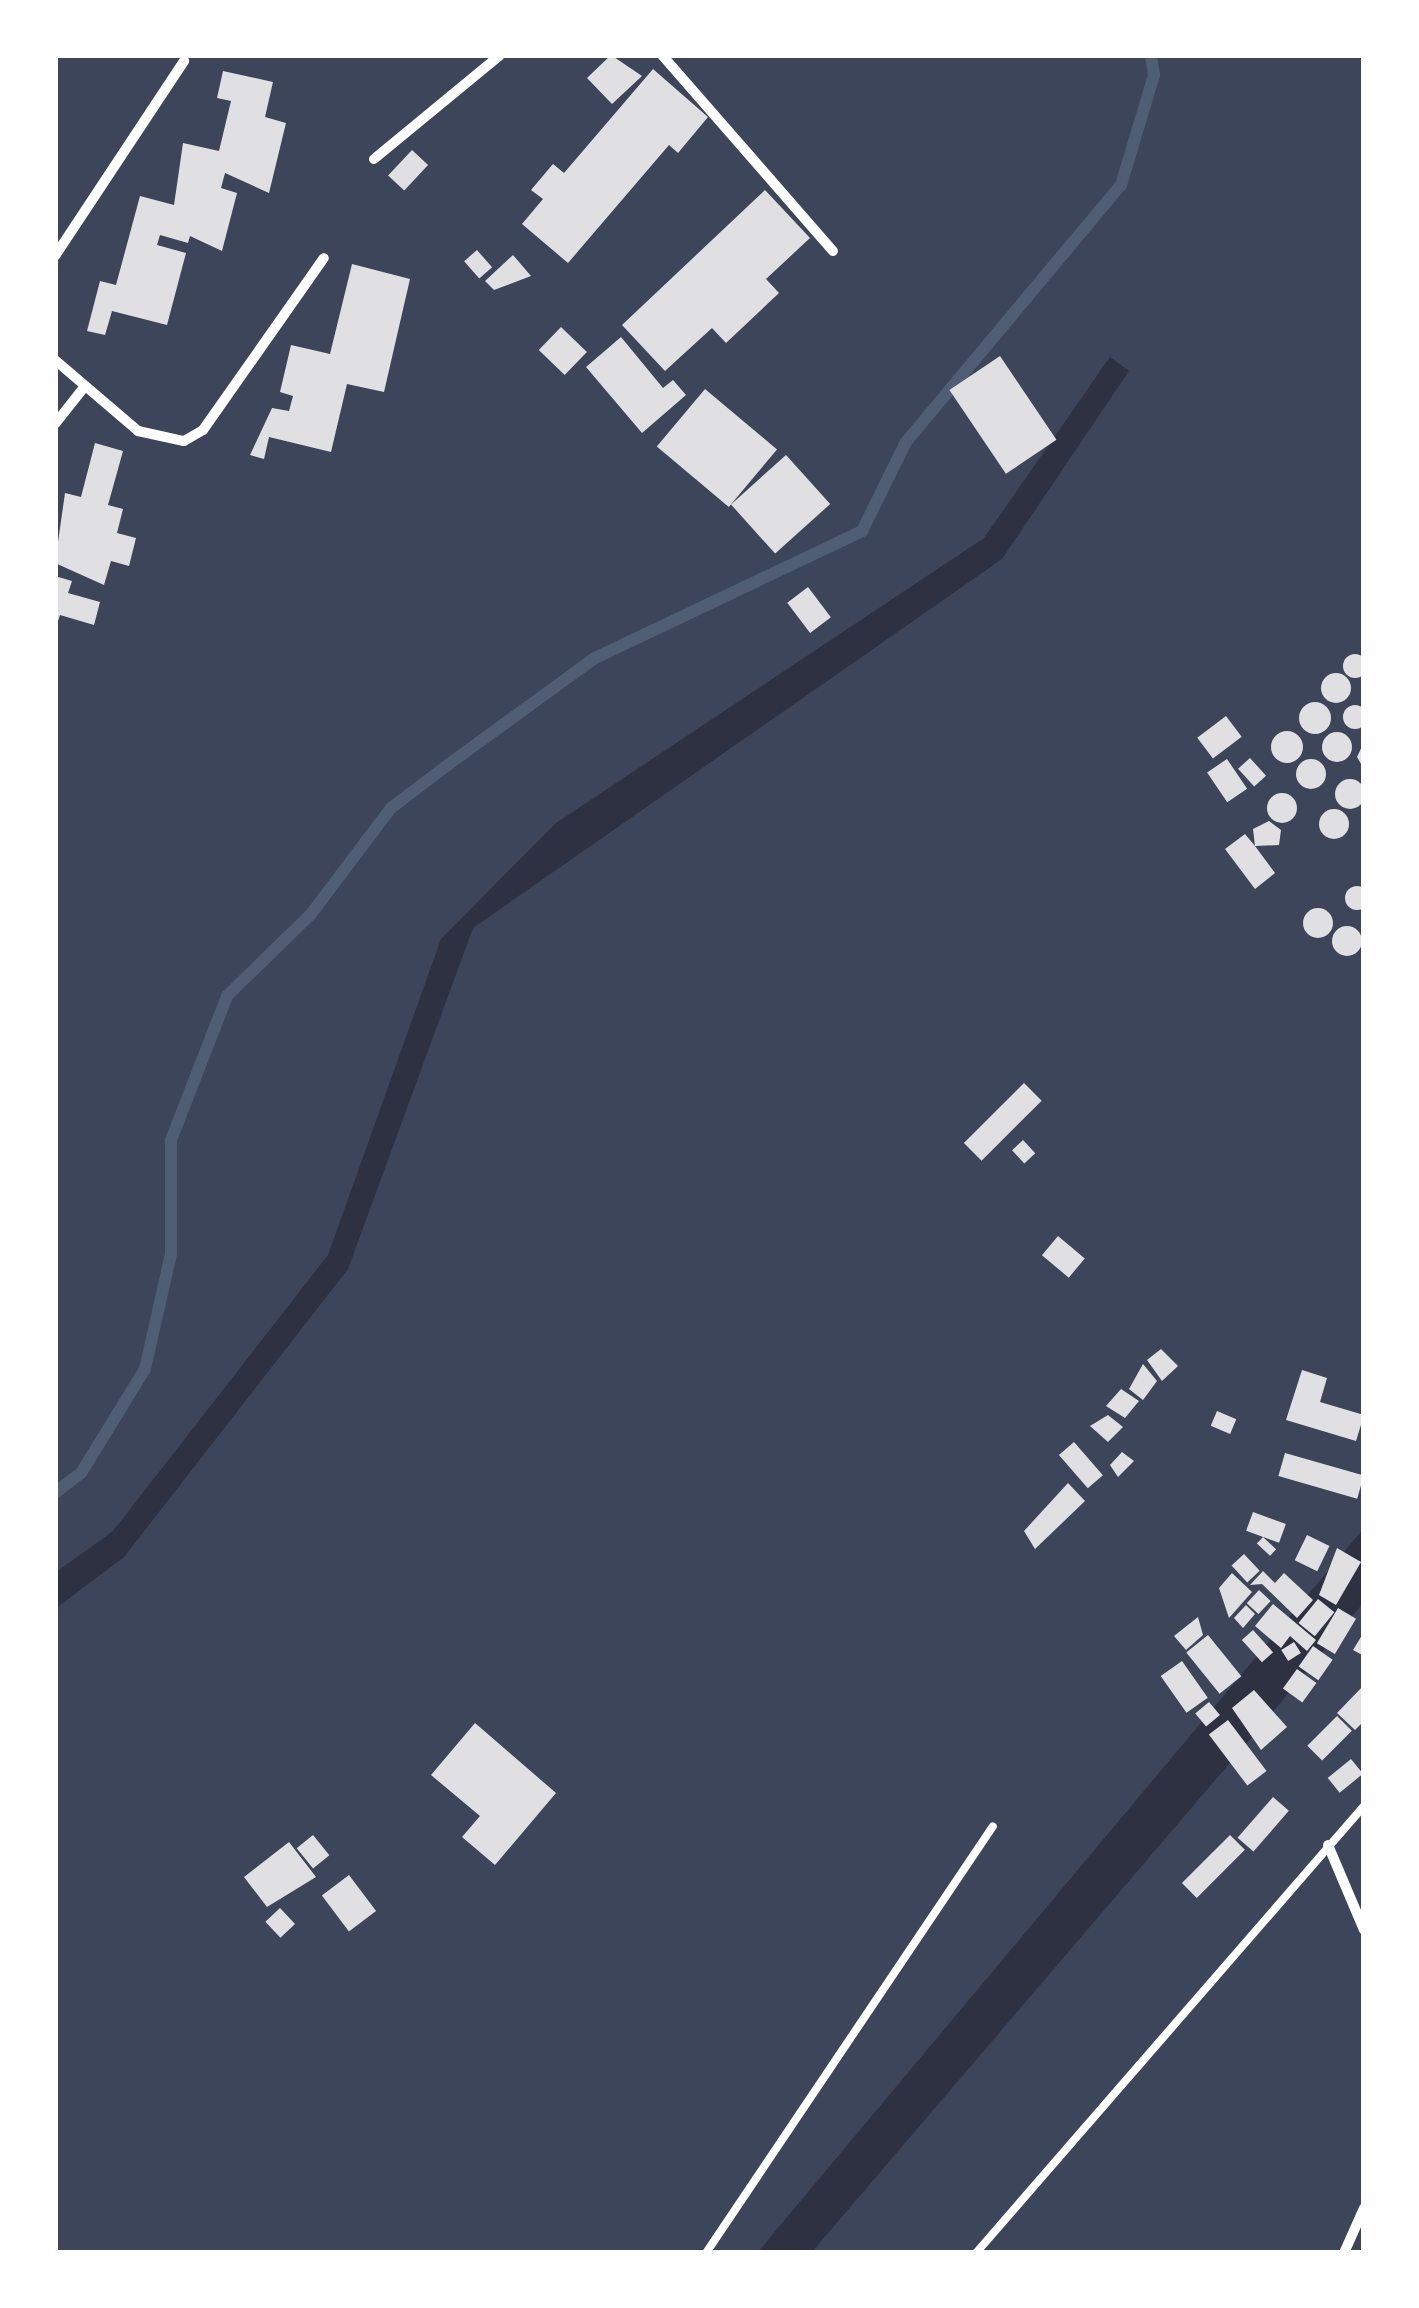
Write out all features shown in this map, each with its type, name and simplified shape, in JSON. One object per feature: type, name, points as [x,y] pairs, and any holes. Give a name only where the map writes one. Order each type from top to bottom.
[{"type":"street","points":[[374,158],[500,55]]},
{"type":"street","points":[[662,55],[833,251]]},
{"type":"street","points":[[55,256],[184,62]]},
{"type":"street","points":[[55,360],[138,432],[184,441],[203,430],[324,258]]},
{"type":"street","points":[[55,424],[85,386]]},
{"type":"street","points":[[1328,1845],[1364,1930]]},
{"type":"street","points":[[1344,2253],[1364,2208]]},
{"type":"lane","points":[[976,2253],[1364,1806]]},
{"type":"lane","points":[[706,2253],[993,1826]]},
{"type":"shaded area","points":[[55,55],[1364,55],[1364,1528],[757,2253],[55,2253],[55,1609],[124,1557],[348,1269],[473,928],[1002,559],[1129,371],[1110,357],[984,538],[556,823],[441,939],[328,1255],[113,1531],[55,1573]]},
{"type":"shaded area","points":[[1364,1602],[1364,2253],[811,2253],[1252,1737]]},
{"type":"building","points":[[611,55],[642,76],[612,104],[587,78]]},
{"type":"building","points":[[653,69],[708,117],[678,153],[669,145],[568,263],[522,224],[543,199],[531,190],[553,164],[564,173]]},
{"type":"building","points":[[223,71],[273,82],[265,117],[286,123],[269,193],[225,173],[221,188],[237,193],[222,251],[190,236],[188,243],[160,235],[157,245],[186,253],[167,325],[112,311],[105,335],[87,331],[100,281],[116,285],[140,196],[174,205],[183,143],[219,151],[231,101],[217,98]]},
{"type":"building","points":[[412,150],[428,165],[404,191],[388,176]]},
{"type":"building","points":[[765,190],[810,238],[766,279],[779,293],[726,343],[712,328],[665,371],[622,325]]},
{"type":"building","points":[[477,250],[492,267],[479,279],[464,261]]},
{"type":"building","points":[[513,255],[531,276],[494,290],[485,281]]},
{"type":"building","points":[[352,264],[410,279],[384,392],[347,384],[331,452],[269,437],[264,459],[250,455],[272,408],[289,411],[293,396],[280,392],[291,345],[330,354]]},
{"type":"building","points":[[561,327],[587,352],[565,375],[539,350]]},
{"type":"building","points":[[621,337],[663,388],[673,380],[686,395],[642,433],[586,367]]},
{"type":"building","points":[[1000,356],[1056,440],[1006,474],[949,390]]},
{"type":"building","points":[[705,389],[777,449],[729,507],[657,446]]},
{"type":"building","points":[[95,443],[123,451],[108,505],[123,509],[117,533],[136,538],[129,566],[111,561],[104,585],[55,563],[65,493],[81,497]]},
{"type":"building","points":[[786,455],[830,504],[775,554],[731,505]]},
{"type":"building","points":[[55,576],[72,581],[68,593],[100,602],[94,625],[60,615],[55,630]]},
{"type":"building","points":[[808,587],[831,617],[810,633],[787,603]]},
{"type":"building","points":[[1355,654],[1364,657],[1364,675],[1355,678],[1346,675],[1343,666],[1346,657]]},
{"type":"building","points":[[1336,673],[1347,677],[1351,688],[1347,699],[1336,703],[1325,699],[1321,688],[1325,677]]},
{"type":"building","points":[[1315,702],[1326,707],[1331,718],[1326,729],[1315,734],[1304,729],[1299,718],[1304,707]]},
{"type":"building","points":[[1355,705],[1364,708],[1364,726],[1355,729],[1346,726],[1343,717],[1346,708]]},
{"type":"building","points":[[1226,716],[1242,737],[1213,758],[1197,738]]},
{"type":"building","points":[[1287,731],[1298,736],[1303,747],[1298,758],[1287,763],[1276,758],[1271,747],[1276,736]]},
{"type":"building","points":[[1337,732],[1347,737],[1352,747],[1347,757],[1337,762],[1327,757],[1322,747],[1327,737]]},
{"type":"building","points":[[1364,742],[1364,769],[1357,757]]},
{"type":"building","points":[[1250,758],[1266,776],[1254,787],[1238,769]]},
{"type":"building","points":[[1227,759],[1247,789],[1227,802],[1207,772]]},
{"type":"building","points":[[1311,759],[1321,764],[1326,774],[1321,784],[1311,789],[1301,784],[1296,774],[1301,764]]},
{"type":"building","points":[[1350,779],[1361,783],[1365,794],[1361,805],[1350,809],[1339,805],[1335,794],[1339,783]]},
{"type":"building","points":[[1282,793],[1293,797],[1297,808],[1293,819],[1282,823],[1271,819],[1267,808],[1271,797]]},
{"type":"building","points":[[1334,809],[1348,818],[1349,824],[1340,838],[1334,839],[1320,830],[1319,824],[1328,810]]},
{"type":"building","points":[[1269,821],[1281,830],[1279,845],[1255,846],[1253,829]]},
{"type":"building","points":[[1245,834],[1275,873],[1255,889],[1225,849]]},
{"type":"building","points":[[1357,886],[1369,898],[1357,910],[1345,898]]},
{"type":"building","points":[[1318,908],[1332,917],[1333,923],[1324,937],[1318,938],[1304,929],[1303,923],[1312,909]]},
{"type":"building","points":[[1347,926],[1361,935],[1362,941],[1353,955],[1347,956],[1333,947],[1332,941],[1341,927]]},
{"type":"building","points":[[1024,1083],[1042,1101],[982,1161],[964,1143]]},
{"type":"building","points":[[1023,1140],[1035,1153],[1024,1163],[1012,1150]]},
{"type":"building","points":[[1058,1236],[1085,1258],[1069,1278],[1042,1255]]},
{"type":"building","points":[[1161,1349],[1178,1366],[1162,1381],[1147,1360]]},
{"type":"building","points":[[1143,1364],[1157,1381],[1143,1400],[1129,1389]]},
{"type":"building","points":[[1302,1370],[1327,1378],[1320,1402],[1364,1415],[1356,1441],[1286,1420]]},
{"type":"building","points":[[1121,1389],[1139,1401],[1125,1418],[1106,1406]]},
{"type":"building","points":[[1217,1411],[1236,1419],[1230,1434],[1211,1426]]},
{"type":"building","points":[[1108,1415],[1123,1427],[1108,1442],[1090,1426]]},
{"type":"building","points":[[1074,1442],[1103,1475],[1088,1488],[1059,1455]]},
{"type":"building","points":[[1122,1452],[1134,1461],[1118,1477],[1110,1465]]},
{"type":"building","points":[[1285,1453],[1364,1476],[1357,1499],[1278,1476]]},
{"type":"building","points":[[1068,1483],[1085,1501],[1035,1549],[1024,1531]]},
{"type":"building","points":[[1253,1512],[1286,1524],[1279,1543],[1246,1531]]},
{"type":"building","points":[[1307,1535],[1329,1546],[1317,1571],[1295,1560]]},
{"type":"building","points":[[1263,1537],[1276,1549],[1270,1556],[1257,1544]]},
{"type":"building","points":[[1337,1548],[1361,1562],[1336,1605],[1319,1595]]},
{"type":"building","points":[[1244,1554],[1260,1571],[1247,1582],[1232,1566]]},
{"type":"building","points":[[1263,1571],[1275,1583],[1284,1573],[1313,1600],[1297,1618],[1262,1584],[1250,1585]]},
{"type":"building","points":[[1232,1573],[1252,1592],[1229,1618],[1219,1588]]},
{"type":"building","points":[[1259,1590],[1271,1601],[1258,1614],[1247,1603]]},
{"type":"building","points":[[1318,1599],[1334,1612],[1315,1636],[1298,1623]]},
{"type":"building","points":[[1273,1604],[1316,1640],[1307,1651],[1290,1636],[1281,1648],[1255,1626]]},
{"type":"building","points":[[1246,1605],[1255,1614],[1243,1628],[1234,1618]]},
{"type":"building","points":[[1338,1608],[1356,1619],[1335,1654],[1317,1643]]},
{"type":"building","points":[[1198,1617],[1203,1635],[1186,1650],[1174,1636]]},
{"type":"building","points":[[1253,1630],[1273,1652],[1262,1662],[1242,1640]]},
{"type":"building","points":[[1364,1632],[1364,1656],[1353,1650]]},
{"type":"building","points":[[1208,1635],[1241,1676],[1220,1694],[1186,1653]]},
{"type":"building","points":[[1294,1642],[1301,1653],[1288,1661],[1281,1650]]},
{"type":"building","points":[[1313,1646],[1333,1660],[1318,1680],[1299,1666]]},
{"type":"building","points":[[1182,1661],[1208,1698],[1187,1713],[1161,1676]]},
{"type":"building","points":[[1297,1669],[1316,1683],[1302,1703],[1283,1688]]},
{"type":"building","points":[[1364,1685],[1364,1721],[1355,1730],[1337,1713]]},
{"type":"building","points":[[1254,1690],[1287,1727],[1261,1750],[1232,1708]]},
{"type":"building","points":[[1209,1702],[1220,1715],[1206,1727],[1195,1714]]},
{"type":"building","points":[[1337,1716],[1352,1731],[1322,1761],[1307,1746]]},
{"type":"building","points":[[1228,1720],[1267,1771],[1247,1786],[1209,1734]]},
{"type":"building","points":[[475,1723],[556,1793],[495,1865],[462,1837],[480,1816],[431,1775]]},
{"type":"building","points":[[1351,1759],[1363,1774],[1340,1793],[1328,1778]]},
{"type":"building","points":[[1273,1797],[1289,1811],[1253,1852],[1238,1838]]},
{"type":"building","points":[[313,1835],[329,1855],[313,1868],[297,1848]]},
{"type":"building","points":[[1230,1835],[1245,1850],[1197,1898],[1182,1883]]},
{"type":"building","points":[[289,1842],[316,1877],[267,1907],[244,1877]]},
{"type":"building","points":[[349,1875],[376,1911],[349,1931],[322,1895]]},
{"type":"building","points":[[280,1908],[295,1924],[280,1938],[265,1922]]},
{"type":"waterway","points":[[55,1493],[81,1473],[145,1369],[171,1254],[171,1140],[227,996],[311,914],[391,808],[449,764],[595,658],[862,531],[906,442],[1121,185],[1154,75],[1151,55]]}]
